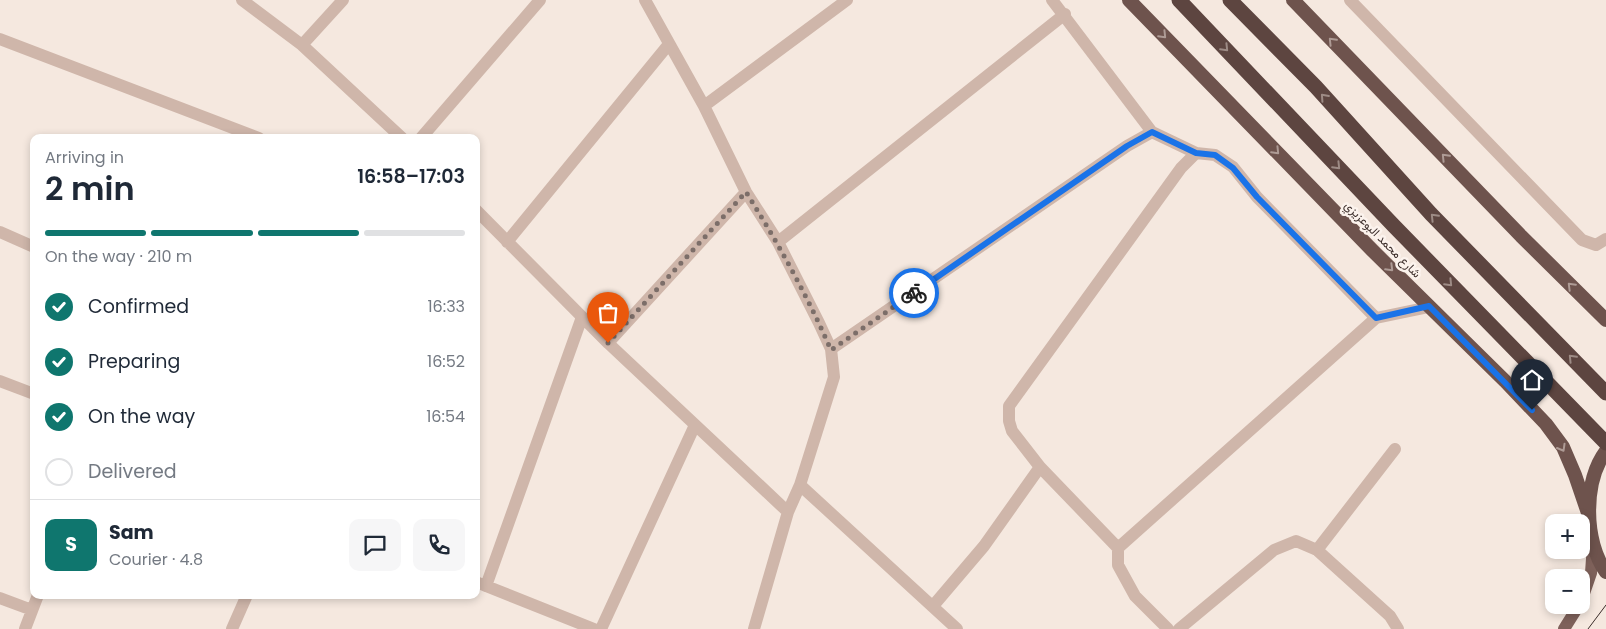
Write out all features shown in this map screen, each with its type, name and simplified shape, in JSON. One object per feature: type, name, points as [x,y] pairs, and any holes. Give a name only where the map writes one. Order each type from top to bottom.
[{"type":"highway","name":"شارع محمد البوعزيزي","points":[[1129,0],[1546,424],[1563,447],[1575,475],[1587,514]]},
{"type":"highway","name":"شارع محمد البوعزيزي","points":[[1179,0],[1387,219],[1606,443]]},
{"type":"highway","points":[[1230,0],[1316,87],[1431,214],[1606,393]]},
{"type":"highway","points":[[1293,0],[1515,230],[1606,320]]},
{"type":"highway","points":[[1588,514],[1592,485],[1606,451]]},
{"type":"highway","points":[[1590,527],[1593,544],[1606,572]]},
{"type":"main road","points":[[1590,576],[1593,544]]},
{"type":"main road","points":[[1564,629],[1573,614]]},
{"type":"street","points":[[242,0],[302,45],[398,134]]},
{"type":"street","points":[[302,45],[343,0]]},
{"type":"street","points":[[424,134],[540,0]]},
{"type":"street","points":[[645,0],[704,106],[746,192],[778,242],[820,323],[831,350],[834,377],[800,485],[788,512],[754,629]]},
{"type":"street","points":[[704,106],[847,0]]},
{"type":"street","points":[[1052,0],[1152,132],[1196,153],[1215,155],[1233,168],[1257,197],[1376,318]]},
{"type":"street","points":[[1350,0],[1582,240],[1596,245],[1606,239]]},
{"type":"street","points":[[778,242],[1064,14]]},
{"type":"street","points":[[0,39],[249,134]]},
{"type":"street","points":[[508,242],[669,44]]},
{"type":"street","points":[[831,350],[1127,146],[1152,132]]},
{"type":"street","points":[[1168,629],[1136,596],[1118,565],[1118,548],[1040,467],[1012,430],[1009,421],[1009,406],[1181,168],[1196,153]]},
{"type":"street","points":[[608,343],[746,192]]},
{"type":"street","points":[[480,214],[608,343],[788,512]]},
{"type":"street","points":[[0,232],[30,245]]},
{"type":"street","points":[[1118,548],[1376,318],[1429,306]]},
{"type":"street","points":[[582,316],[481,584],[594,629]]},
{"type":"street","points":[[0,381],[30,392]]},
{"type":"street","points":[[601,629],[695,424]]},
{"type":"street","points":[[1317,550],[1395,449]]},
{"type":"street","points":[[934,606],[984,546],[1040,467]]},
{"type":"street","points":[[800,485],[958,629]]},
{"type":"street","points":[[1179,629],[1274,550],[1296,541],[1317,550],[1390,616],[1398,629]]},
{"type":"street","points":[[0,598],[32,610]]},
{"type":"street","points":[[25,629],[36,599]]},
{"type":"street","points":[[232,629],[245,599]]},
{"type":"tram line","points":[[1588,629],[1606,605]]},
{"type":"way so far","points":[[608,343],[746,192],[778,242],[820,323],[831,350],[914,293]]},
{"type":"route","points":[[914,293],[1127,146],[1152,132],[1196,153],[1215,155],[1233,168],[1257,197],[1376,318],[1429,306],[1532,410]]}]
